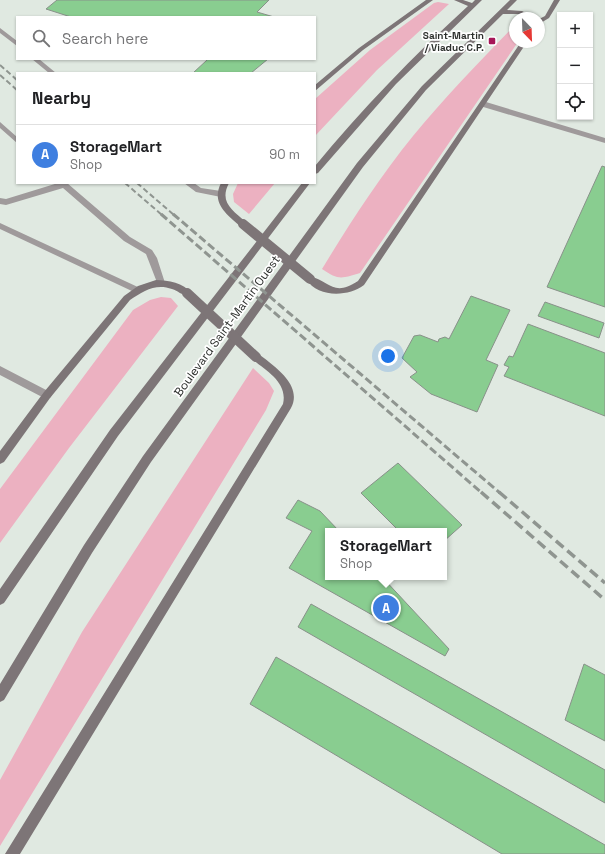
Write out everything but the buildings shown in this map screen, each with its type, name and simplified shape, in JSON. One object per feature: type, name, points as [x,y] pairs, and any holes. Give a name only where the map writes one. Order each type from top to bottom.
[{"type":"main road","points":[[316,88],[353,56],[430,0]]},
{"type":"main road","points":[[457,0],[473,6]]},
{"type":"main road","points":[[316,170],[383,91],[438,36],[479,0]]},
{"type":"main road","name":"Boulevard Saint-Martin Ouest","points":[[0,696],[108,517],[203,380],[303,242],[360,165],[410,104],[449,62],[514,0]]},
{"type":"main road","points":[[545,18],[557,0]]},
{"type":"main road","points":[[501,12],[509,12]]},
{"type":"main road","points":[[225,184],[221,194],[223,205],[243,224],[310,279],[323,288],[338,291],[354,288],[361,283],[520,48]]},
{"type":"main road","name":"Boulevard Saint-Martin Ouest","points":[[0,599],[114,433],[305,184]]},
{"type":"main road","points":[[0,459],[47,395],[122,304],[137,290],[148,285],[161,283],[175,285],[187,293],[286,384],[290,397],[288,405],[12,854]]},
{"type":"street","points":[[0,30],[16,43]]},
{"type":"street","points":[[36,60],[52,72]]},
{"type":"street","points":[[483,104],[605,141]]},
{"type":"street","points":[[0,124],[16,139]]},
{"type":"street","points":[[0,201],[6,202],[63,184],[127,239],[149,252],[153,258],[161,283]]},
{"type":"street","points":[[190,184],[199,190],[221,194]]},
{"type":"street","points":[[0,226],[137,290]]},
{"type":"street","points":[[0,370],[47,395]]},
{"type":"shaded area","points":[[438,2],[449,4],[377,70],[316,135],[316,98],[370,50],[434,3]]},
{"type":"shaded area","points":[[509,31],[509,48],[514,48],[360,273],[344,277],[336,277],[322,269],[365,201],[388,168],[450,93]]},
{"type":"shaded area","points":[[238,184],[274,184],[249,214],[234,202],[233,194]]},
{"type":"shaded area","points":[[161,297],[171,298],[178,306],[69,448],[0,543],[0,489],[133,310],[150,300]]},
{"type":"shaded area","points":[[253,368],[269,383],[274,391],[266,410],[0,846],[0,780],[82,632]]},
{"type":"railway","points":[[0,65],[16,79]]},
{"type":"railway","points":[[0,75],[16,89]]},
{"type":"railway","points":[[126,184],[162,215]]},
{"type":"railway","points":[[138,184],[174,215]]},
{"type":"railway","points":[[161,214],[482,493]]},
{"type":"railway","points":[[173,214],[500,493]]},
{"type":"railway","points":[[481,492],[605,600]]},
{"type":"railway","points":[[499,492],[605,583]]},
{"type":"place","name":"Saint-Martin / Viaduc C.P.","points":[[492,41]]},
{"type":"place","name":"StorageMart","points":[[386,608]]}]
